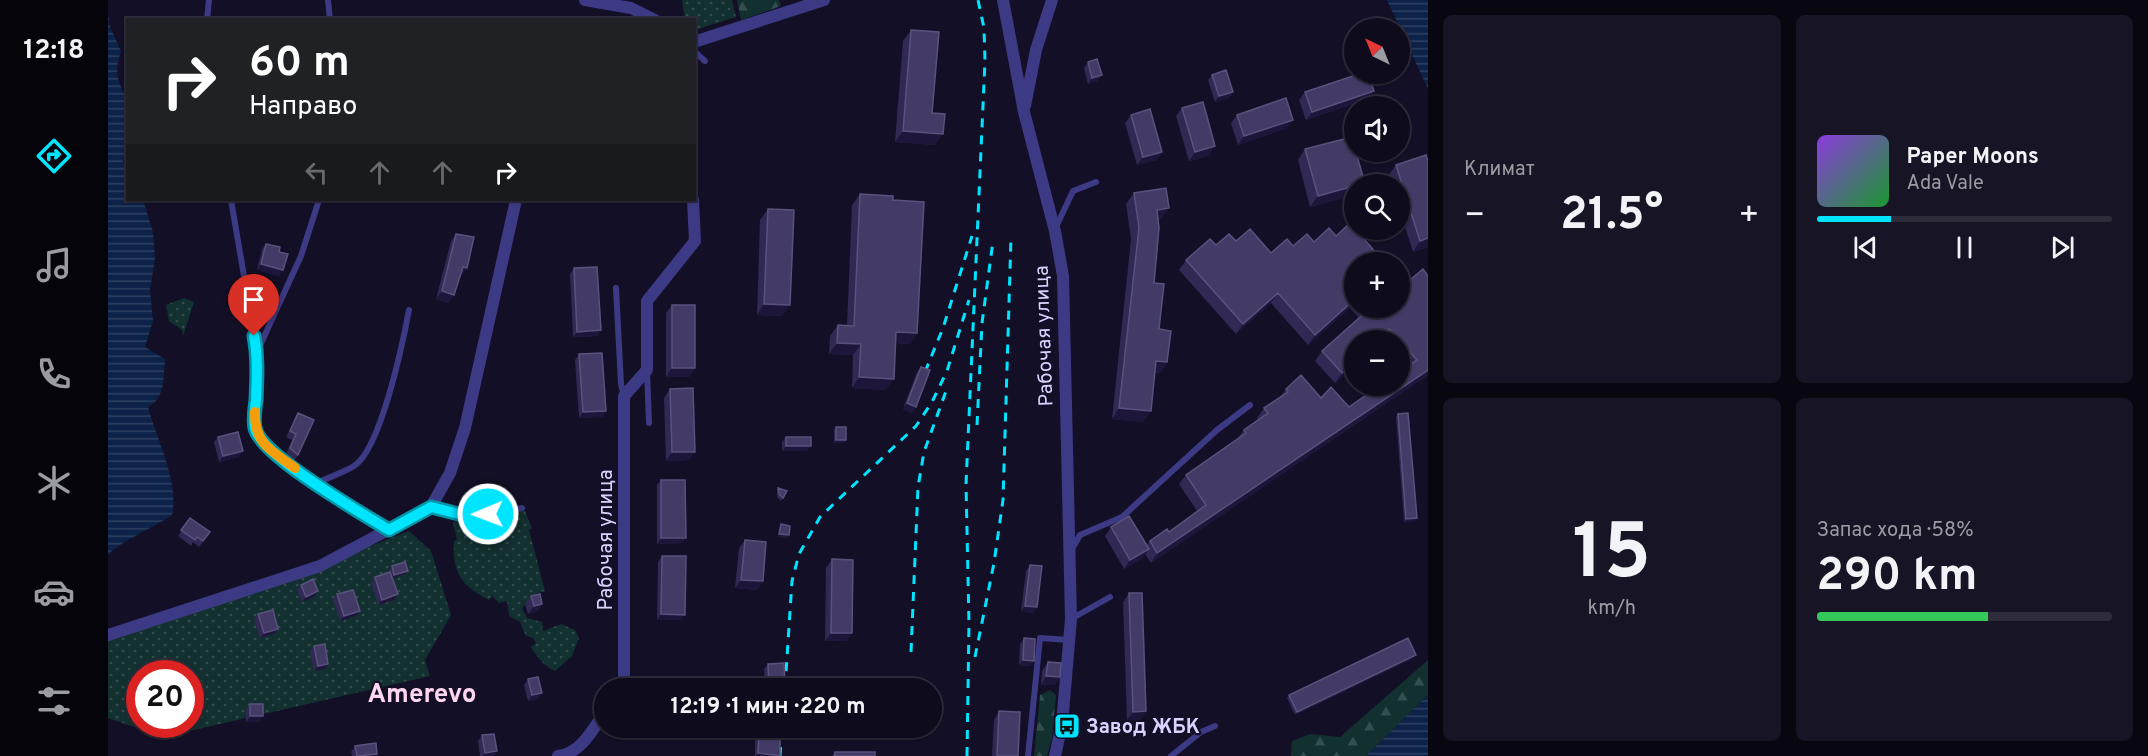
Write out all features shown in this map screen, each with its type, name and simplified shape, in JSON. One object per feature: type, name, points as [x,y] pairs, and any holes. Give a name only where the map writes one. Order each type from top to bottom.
[{"type":"street","points":[[585,0],[632,8],[652,18]]},
{"type":"street","points":[[696,41],[824,0]]},
{"type":"street","name":"Рабочая улица","points":[[1003,0],[1023,112],[1055,231],[1063,276],[1071,620],[1062,724],[1055,756]]},
{"type":"street","points":[[1023,112],[1036,50],[1052,0]]},
{"type":"street","points":[[108,635],[320,566],[431,507],[450,473],[465,428],[516,201]]},
{"type":"street","points":[[624,396],[647,370],[647,301],[695,241],[692,234],[693,201]]},
{"type":"street","name":"Рабочая улица","points":[[624,396],[624,678]]},
{"type":"street","points":[[562,755],[585,740],[594,727]]},
{"type":"lane","points":[[207,18],[209,0]]},
{"type":"lane","points":[[328,0],[330,18]]},
{"type":"lane","points":[[696,53],[705,61]]},
{"type":"lane","points":[[1055,231],[1073,191],[1096,182]]},
{"type":"lane","points":[[231,201],[257,352],[255,428],[261,442],[316,483],[389,530]]},
{"type":"lane","points":[[257,352],[301,256],[319,201]]},
{"type":"lane","points":[[616,288],[621,384],[624,396]]},
{"type":"lane","points":[[316,483],[355,466],[367,452],[394,378],[409,310]]},
{"type":"lane","points":[[647,370],[649,423]]},
{"type":"lane","points":[[1069,555],[1080,535],[1122,517],[1217,430],[1250,405]]},
{"type":"lane","points":[[431,507],[471,517],[522,508]]},
{"type":"lane","points":[[1071,620],[1110,597]]},
{"type":"lane","points":[[1028,756],[1040,638],[1070,640]]},
{"type":"lane","points":[[1171,756],[1201,732],[1215,726]]},
{"type":"green space","points":[[682,0],[732,0],[736,17],[696,30],[696,18],[685,18]]},
{"type":"green space","points":[[737,0],[779,0],[781,6],[741,20]]},
{"type":"green space","points":[[184,298],[194,302],[183,336],[182,330],[169,321],[166,305]]},
{"type":"green space","points":[[524,509],[532,528],[529,530],[545,591],[535,594],[522,608],[527,618],[542,622],[543,631],[561,624],[575,630],[579,638],[572,656],[555,671],[536,655],[531,647],[536,643],[533,638],[526,636],[520,622],[509,616],[507,601],[499,603],[492,596],[489,600],[471,589],[460,577],[455,562],[454,541],[457,540],[453,522]]},
{"type":"green space","points":[[409,531],[431,551],[451,615],[425,660],[430,676],[204,728],[204,660],[126,660],[126,724],[108,718],[108,635],[320,566]]},
{"type":"green space","points":[[1428,660],[1428,695],[1366,756],[1291,756],[1292,741],[1310,734],[1340,737]]},
{"type":"green space","points":[[1050,690],[1056,695],[1052,738],[1047,756],[1034,756],[1040,695]]},
{"type":"water","points":[[1387,0],[1428,0],[1428,89],[1410,50],[1410,18],[1395,18]]},
{"type":"water","points":[[108,14],[110,27],[121,51],[117,70],[126,101],[126,147],[123,162],[126,170],[126,201],[143,201],[153,232],[155,259],[150,289],[153,321],[145,347],[165,359],[161,393],[148,407],[170,474],[173,502],[172,515],[120,545],[108,555]]},
{"type":"water","points":[[1428,695],[1428,756],[1366,756]]},
{"type":"building","points":[[911,30],[939,32],[932,113],[945,114],[943,134],[903,131]]},
{"type":"building","points":[[1097,59],[1102,75],[1092,78],[1088,62]]},
{"type":"building","points":[[1226,70],[1233,92],[1219,96],[1212,75]]},
{"type":"building","points":[[1344,79],[1344,84],[1372,84],[1374,91],[1359,96],[1344,96],[1344,101],[1312,112],[1305,92]]},
{"type":"building","points":[[1286,98],[1293,120],[1244,136],[1237,115]]},
{"type":"building","points":[[1203,102],[1215,146],[1195,152],[1182,108]]},
{"type":"building","points":[[1150,109],[1162,152],[1143,157],[1131,115]]},
{"type":"building","points":[[1344,139],[1344,162],[1359,162],[1362,174],[1344,174],[1344,189],[1318,196],[1305,149]]},
{"type":"building","points":[[1426,155],[1428,162],[1428,238],[1420,241],[1410,209],[1410,174],[1399,174],[1396,165]]},
{"type":"building","points":[[1166,188],[1169,208],[1157,210],[1159,228],[1154,283],[1164,284],[1159,329],[1171,331],[1167,362],[1156,361],[1151,411],[1119,408],[1139,228],[1134,193]]},
{"type":"building","points":[[860,194],[893,196],[893,200],[924,202],[917,333],[896,332],[894,379],[859,377],[861,344],[837,343],[838,325],[854,326]]},
{"type":"building","points":[[768,209],[794,210],[790,305],[764,304]]},
{"type":"building","points":[[1329,228],[1336,236],[1344,229],[1344,240],[1365,240],[1375,252],[1344,252],[1344,309],[1315,335],[1278,293],[1243,324],[1186,260],[1210,239],[1216,245],[1229,234],[1236,241],[1250,229],[1271,253],[1287,239],[1293,246],[1307,234],[1314,242]]},
{"type":"building","points":[[456,234],[474,237],[467,268],[463,267],[454,295],[442,291]]},
{"type":"building","points":[[266,244],[280,247],[279,252],[288,254],[283,270],[261,264]]},
{"type":"building","points":[[597,267],[601,330],[577,332],[574,268]]},
{"type":"building","points":[[1423,269],[1428,276],[1428,370],[1410,382],[1410,365],[1417,360],[1410,352],[1410,330],[1346,330],[1359,318],[1410,318],[1410,280]]},
{"type":"building","points":[[672,305],[695,305],[695,368],[672,368]]},
{"type":"building","points":[[1344,331],[1344,371],[1342,373],[1322,351]]},
{"type":"building","points":[[602,353],[606,411],[583,412],[579,354]]},
{"type":"building","points":[[921,367],[930,370],[916,407],[907,403]]},
{"type":"building","points":[[1301,375],[1321,398],[1331,387],[1349,407],[1365,396],[1389,396],[1157,553],[1150,541],[1167,529],[1169,532],[1206,505],[1186,475],[1246,433],[1244,430],[1268,413],[1264,408],[1288,392],[1286,389]]},
{"type":"building","points":[[693,388],[695,452],[672,452],[670,389]]},
{"type":"building","points":[[298,413],[314,420],[298,455],[290,448],[296,434],[290,431]]},
{"type":"building","points":[[1408,413],[1417,518],[1406,519],[1398,414]]},
{"type":"building","points":[[836,427],[846,427],[846,440],[836,440]]},
{"type":"building","points":[[238,432],[243,451],[223,456],[218,437]]},
{"type":"building","points":[[786,437],[811,437],[811,446],[786,446]]},
{"type":"building","points":[[661,480],[685,480],[686,538],[661,538]]},
{"type":"building","points":[[778,488],[787,491],[783,498],[779,494]]},
{"type":"building","points":[[1129,516],[1149,549],[1130,560],[1111,527]]},
{"type":"building","points":[[190,518],[210,532],[203,541],[197,537],[195,540],[181,530]]},
{"type":"building","points":[[781,524],[790,526],[789,535],[779,534]]},
{"type":"building","points":[[745,540],[766,542],[763,581],[741,580]]},
{"type":"building","points":[[662,556],[686,556],[685,615],[661,614]]},
{"type":"building","points":[[832,559],[853,560],[852,633],[831,633]]},
{"type":"building","points":[[405,562],[408,571],[394,575],[392,566]]},
{"type":"building","points":[[1030,565],[1042,566],[1037,607],[1025,606]]},
{"type":"building","points":[[390,572],[398,594],[382,600],[375,577]]},
{"type":"building","points":[[313,579],[318,591],[306,597],[301,585]]},
{"type":"building","points":[[353,590],[360,611],[344,616],[337,594]]},
{"type":"building","points":[[1129,593],[1142,593],[1146,711],[1133,712]]},
{"type":"building","points":[[540,594],[542,604],[534,606],[531,596]]},
{"type":"building","points":[[273,610],[278,629],[264,633],[258,614]]},
{"type":"building","points":[[1024,638],[1035,639],[1034,661],[1023,660]]},
{"type":"building","points":[[1408,638],[1416,655],[1297,712],[1289,695]]},
{"type":"building","points":[[325,644],[328,664],[318,666],[314,646]]},
{"type":"building","points":[[1048,662],[1061,663],[1060,677],[1046,676]]},
{"type":"building","points":[[784,663],[785,678],[769,678],[768,664]]},
{"type":"building","points":[[538,677],[542,693],[532,695],[528,679]]},
{"type":"building","points":[[250,704],[263,704],[263,716],[250,716]]},
{"type":"building","points":[[999,711],[1020,712],[1018,756],[997,756]]},
{"type":"building","points":[[494,734],[497,751],[485,753],[482,735]]},
{"type":"building","points":[[759,738],[780,738],[780,756],[758,753]]},
{"type":"building","points":[[376,743],[377,754],[357,756],[355,746]]},
{"type":"building","points":[[835,752],[875,752],[875,756],[834,756]]},
{"type":"railway","points":[[967,756],[969,623],[966,484],[985,61],[984,28],[978,0]]},
{"type":"railway","points":[[925,372],[943,328],[972,236]]},
{"type":"railway","points":[[975,657],[994,563],[1003,500],[1011,237]]},
{"type":"railway","points":[[977,425],[982,323],[993,241]]},
{"type":"railway","points":[[786,678],[792,581],[799,554],[820,517],[916,426],[932,402],[947,371],[969,300]]},
{"type":"railway","points":[[911,652],[918,487],[924,452],[946,391]]},
{"type":"railway","points":[[780,756],[781,738]]},
{"type":"slow traffic","points":[[255,412],[255,428],[261,442],[295,468]]},
{"type":"place","name":"Завод ЖБК","points":[[1067,726]]},
{"type":"district","name":"Amerevo","points":[[422,693]]},
{"type":"route","points":[[254,336],[257,352],[255,428],[261,442],[292,466],[329,493],[389,530],[431,507],[471,517],[488,514]]}]
